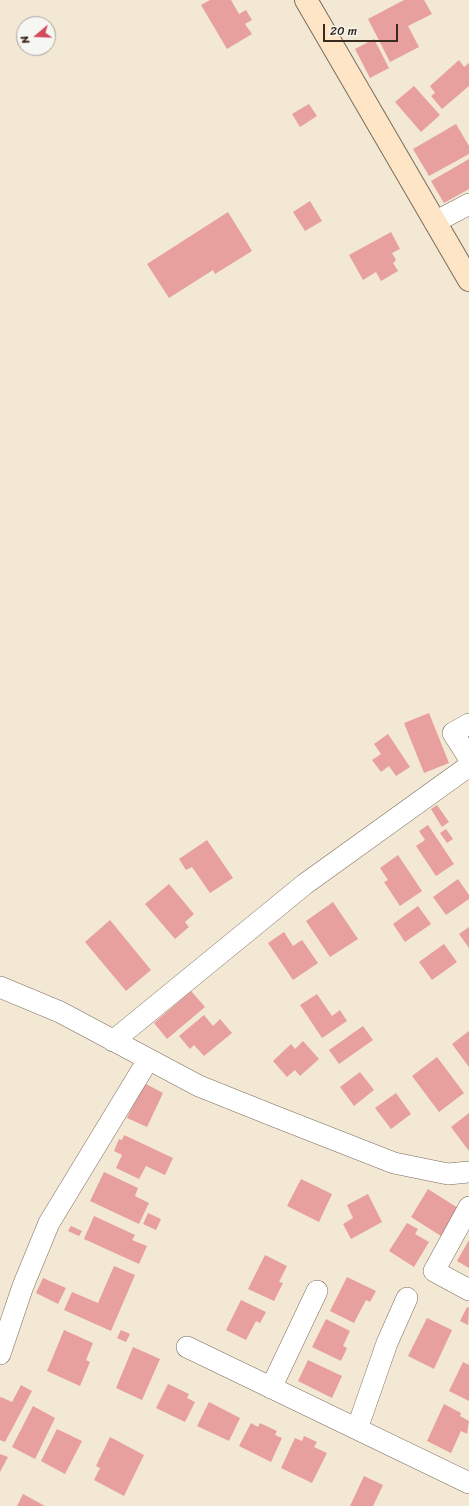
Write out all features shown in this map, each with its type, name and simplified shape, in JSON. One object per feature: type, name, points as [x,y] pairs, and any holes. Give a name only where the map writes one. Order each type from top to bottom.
[{"type":"street","points":[[306,0],[469,280]]},
{"type":"street","points":[[436,222],[469,204]]},
{"type":"street","points":[[469,724],[453,733],[469,758]]},
{"type":"street","points":[[113,1041],[305,884],[469,766]]},
{"type":"street","points":[[0,988],[60,1012],[199,1086],[394,1164],[448,1174],[469,1172]]},
{"type":"street","points":[[0,1354],[24,1286],[49,1223],[148,1060]]},
{"type":"street","points":[[469,1207],[434,1271],[469,1290]]},
{"type":"street","points":[[271,1388],[317,1291]]},
{"type":"street","points":[[357,1429],[387,1343],[407,1298]]},
{"type":"street","points":[[187,1347],[469,1483]]},
{"type":"building","points":[[210,0],[231,0],[239,14],[246,10],[252,20],[245,24],[252,34],[227,49],[201,5]]},
{"type":"building","points":[[404,0],[424,0],[432,14],[408,26],[419,47],[390,62],[368,19]]},
{"type":"building","points":[[374,39],[389,68],[370,78],[355,49]]},
{"type":"building","points":[[459,60],[464,67],[469,63],[469,86],[442,109],[431,96],[435,93],[430,86]]},
{"type":"building","points":[[414,86],[440,115],[421,132],[395,102]]},
{"type":"building","points":[[309,104],[317,116],[300,127],[292,114]]},
{"type":"building","points":[[456,124],[469,146],[469,154],[429,176],[413,149]]},
{"type":"building","points":[[469,159],[469,189],[444,203],[431,181]]},
{"type":"building","points":[[310,201],[322,221],[305,231],[293,212]]},
{"type":"building","points":[[228,212],[252,251],[215,274],[213,270],[169,298],[147,264]]},
{"type":"building","points":[[391,232],[400,249],[392,253],[396,260],[393,263],[398,271],[381,281],[376,272],[363,280],[349,255]]},
{"type":"building","points":[[429,713],[449,763],[424,773],[404,723]]},
{"type":"building","points":[[388,734],[410,767],[396,776],[389,766],[381,772],[372,760],[381,754],[374,744]]},
{"type":"building","points":[[437,805],[449,822],[442,827],[431,809]]},
{"type":"building","points":[[428,825],[454,864],[436,876],[416,846],[425,840],[419,831]]},
{"type":"building","points":[[446,829],[453,839],[447,843],[440,833]]},
{"type":"building","points":[[207,840],[233,878],[210,893],[192,867],[186,870],[179,859]]},
{"type":"building","points":[[398,855],[422,891],[400,906],[384,882],[388,880],[380,868]]},
{"type":"building","points":[[458,879],[469,895],[469,899],[446,915],[433,897]]},
{"type":"building","points":[[169,884],[194,914],[185,922],[189,927],[175,939],[145,904]]},
{"type":"building","points":[[333,902],[358,939],[330,957],[306,921]]},
{"type":"building","points":[[418,906],[431,924],[405,942],[393,924]]},
{"type":"building","points":[[110,920],[151,970],[126,991],[85,942]]},
{"type":"building","points":[[469,927],[469,948],[459,934]]},
{"type":"building","points":[[284,932],[293,946],[302,940],[318,963],[293,980],[268,943]]},
{"type":"building","points":[[444,944],[457,962],[432,980],[419,962]]},
{"type":"building","points":[[191,991],[205,1007],[167,1039],[154,1023]]},
{"type":"building","points":[[317,994],[332,1016],[340,1010],[347,1021],[322,1038],[300,1005]]},
{"type":"building","points":[[204,1015],[213,1026],[220,1019],[232,1033],[204,1056],[194,1045],[190,1049],[179,1036]]},
{"type":"building","points":[[363,1026],[373,1040],[339,1064],[329,1050]]},
{"type":"building","points":[[469,1031],[469,1067],[452,1044]]},
{"type":"building","points":[[303,1041],[319,1059],[300,1076],[295,1070],[287,1077],[273,1061],[291,1044],[295,1049]]},
{"type":"building","points":[[437,1057],[464,1093],[439,1112],[412,1076]]},
{"type":"building","points":[[360,1072],[374,1090],[354,1106],[340,1087]]},
{"type":"building","points":[[144,1083],[163,1093],[147,1127],[127,1118]]},
{"type":"building","points":[[396,1093],[411,1114],[391,1129],[375,1108]]},
{"type":"building","points":[[469,1113],[469,1151],[451,1127]]},
{"type":"building","points":[[124,1135],[173,1158],[165,1175],[146,1166],[139,1179],[116,1168],[122,1155],[114,1151],[119,1139],[122,1140]]},
{"type":"building","points":[[104,1172],[138,1188],[135,1196],[149,1203],[139,1224],[90,1201]]},
{"type":"building","points":[[301,1179],[332,1194],[319,1222],[287,1206]]},
{"type":"building","points":[[428,1189],[458,1208],[441,1236],[411,1217]]},
{"type":"building","points":[[368,1194],[382,1222],[351,1239],[343,1224],[353,1218],[347,1205]]},
{"type":"building","points":[[148,1213],[161,1219],[156,1230],[143,1224]]},
{"type":"building","points":[[94,1216],[135,1235],[132,1240],[147,1246],[139,1264],[84,1239]]},
{"type":"building","points":[[407,1223],[418,1229],[415,1234],[429,1242],[414,1267],[389,1251]]},
{"type":"building","points":[[71,1226],[82,1231],[79,1236],[68,1231]]},
{"type":"building","points":[[469,1240],[469,1268],[457,1261]]},
{"type":"building","points":[[265,1255],[287,1266],[279,1282],[283,1283],[274,1301],[248,1289]]},
{"type":"building","points":[[114,1266],[135,1275],[111,1331],[64,1310],[72,1292],[98,1303]]},
{"type":"building","points":[[347,1277],[376,1291],[370,1302],[366,1300],[354,1323],[330,1311]]},
{"type":"building","points":[[43,1278],[66,1288],[58,1304],[36,1293]]},
{"type":"building","points":[[241,1300],[266,1312],[260,1323],[256,1321],[246,1340],[226,1330]]},
{"type":"building","points":[[467,1307],[469,1308],[468,1325],[460,1321]]},
{"type":"building","points":[[427,1318],[452,1330],[434,1369],[408,1356]]},
{"type":"building","points":[[326,1319],[350,1331],[343,1346],[347,1348],[341,1361],[312,1347]]},
{"type":"building","points":[[64,1330],[93,1343],[86,1360],[90,1362],[80,1386],[47,1371]]},
{"type":"building","points":[[121,1330],[130,1334],[126,1342],[117,1338]]},
{"type":"building","points":[[133,1347],[160,1359],[142,1400],[116,1388]]},
{"type":"building","points":[[308,1360],[342,1376],[332,1398],[298,1381]]},
{"type":"building","points":[[463,1362],[469,1365],[469,1401],[449,1391]]},
{"type":"building","points":[[168,1384],[189,1394],[187,1398],[195,1402],[185,1422],[156,1408]]},
{"type":"building","points":[[21,1385],[32,1391],[5,1442],[0,1440],[0,1398],[1,1397],[12,1402]]},
{"type":"building","points":[[209,1402],[240,1418],[229,1441],[197,1426]]},
{"type":"building","points":[[444,1404],[461,1413],[460,1416],[469,1421],[467,1434],[461,1431],[451,1453],[427,1441]]},
{"type":"building","points":[[33,1406],[55,1418],[35,1459],[12,1447]]},
{"type":"building","points":[[251,1423],[258,1427],[260,1423],[277,1431],[275,1435],[282,1438],[271,1462],[239,1446]]},
{"type":"building","points":[[57,1429],[82,1441],[65,1474],[41,1461]]},
{"type":"building","points":[[304,1436],[317,1442],[314,1447],[327,1453],[312,1483],[281,1468],[295,1438],[302,1441]]},
{"type":"building","points":[[110,1437],[144,1455],[124,1496],[94,1480],[100,1468],[96,1466]]},
{"type":"building","points":[[0,1454],[8,1457],[0,1472]]},
{"type":"building","points":[[364,1476],[383,1485],[373,1506],[350,1506]]},
{"type":"building","points":[[23,1494],[45,1506],[17,1506]]}]
